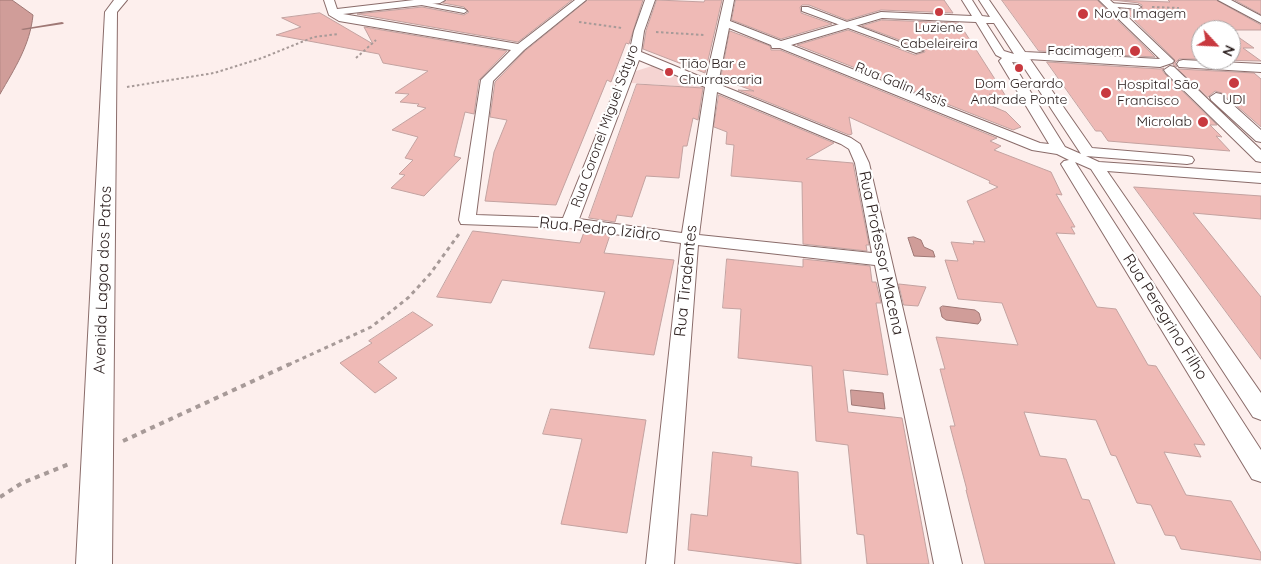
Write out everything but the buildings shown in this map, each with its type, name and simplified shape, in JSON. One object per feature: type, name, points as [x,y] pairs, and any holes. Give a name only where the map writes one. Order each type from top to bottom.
[{"type":"street","name":"Avenida Lagoa dos Patos","points":[[94,564],[111,12],[121,0]]},
{"type":"street","points":[[329,0],[333,13],[343,19],[520,48]]},
{"type":"street","points":[[333,13],[440,0]]},
{"type":"street","points":[[467,220],[485,84],[491,74],[520,48],[581,0]]},
{"type":"street","name":"Rua Coronel Miguel Sátyro","points":[[569,223],[635,54],[639,31],[650,0]]},
{"type":"street","name":"Rua Tiradentes","points":[[660,564],[690,239],[712,86],[729,0]]},
{"type":"street","name":"Rua Peregrino Filho","points":[[967,0],[979,20],[1013,58],[1078,158],[1261,471]]},
{"type":"street","name":"Rua Peregrino Filho","points":[[984,0],[998,20],[1013,58],[1078,158],[1261,411]]},
{"type":"street","points":[[1223,0],[1261,20]]},
{"type":"street","points":[[1106,3],[1166,66],[1261,158]]},
{"type":"street","points":[[805,9],[919,51]]},
{"type":"street","points":[[775,46],[886,11],[979,20],[998,20]]},
{"type":"street","name":"Rua Galin Assis","points":[[724,30],[775,46],[1041,158],[1078,158]]},
{"type":"street","name":"Rua Professor Macena","points":[[635,54],[846,141],[854,148],[862,163],[948,564]]},
{"type":"street","points":[[1013,58],[1166,66],[1261,75]]},
{"type":"street","points":[[1186,69],[1261,68]]},
{"type":"street","points":[[1186,69],[1261,138]]},
{"type":"street","points":[[1078,158],[1261,166]]},
{"type":"street","points":[[1078,158],[1261,178]]},
{"type":"street","name":"Rua Pedro Izidro","points":[[467,220],[569,223],[690,239],[882,260]]},
{"type":"lane","points":[[418,3],[464,12]]},
{"type":"lane","points":[[1106,3],[1138,6]]},
{"type":"path","points":[[1138,6],[1179,8]]},
{"type":"path","points":[[557,19],[639,31],[724,30]]},
{"type":"path","points":[[356,58],[375,40],[399,29]]},
{"type":"path","points":[[109,90],[214,73],[262,58],[307,39],[327,34],[338,34]]},
{"type":"path","points":[[366,39],[375,40]]},
{"type":"path","points":[[0,497],[22,483],[97,453],[371,327],[405,302],[430,276],[453,244],[467,220]]},
{"type":"shaded area","points":[[0,0],[12,0],[33,15],[25,46],[0,94]]},
{"type":"shaded area","points":[[652,66],[707,88],[631,83],[636,71]]},
{"type":"shaded area","points":[[914,237],[921,240],[924,247],[933,251],[935,257],[914,256],[908,238]]},
{"type":"shaded area","points":[[943,306],[975,310],[979,313],[981,320],[978,324],[946,320],[942,317],[940,308]]},
{"type":"shaded area","points":[[851,390],[883,393],[885,409],[852,405]]},
{"type":"waterway","points":[[23,29],[62,23]]},
{"type":"place","name":"Luziene Cabeleireira","points":[[939,12]]},
{"type":"place","name":"Nova Imagem","points":[[1083,14]]},
{"type":"place","name":"Facimagem","points":[[1135,51]]},
{"type":"place","name":"Dom Gerardo Andrade Ponte","points":[[1019,68]]},
{"type":"place","name":"Tião Bar e Churrascaria","points":[[669,72]]},
{"type":"place","name":"UDI","points":[[1234,83]]},
{"type":"place","name":"Hospital São Francisco","points":[[1106,93]]},
{"type":"place","name":"Microlab","points":[[1203,122]]}]
